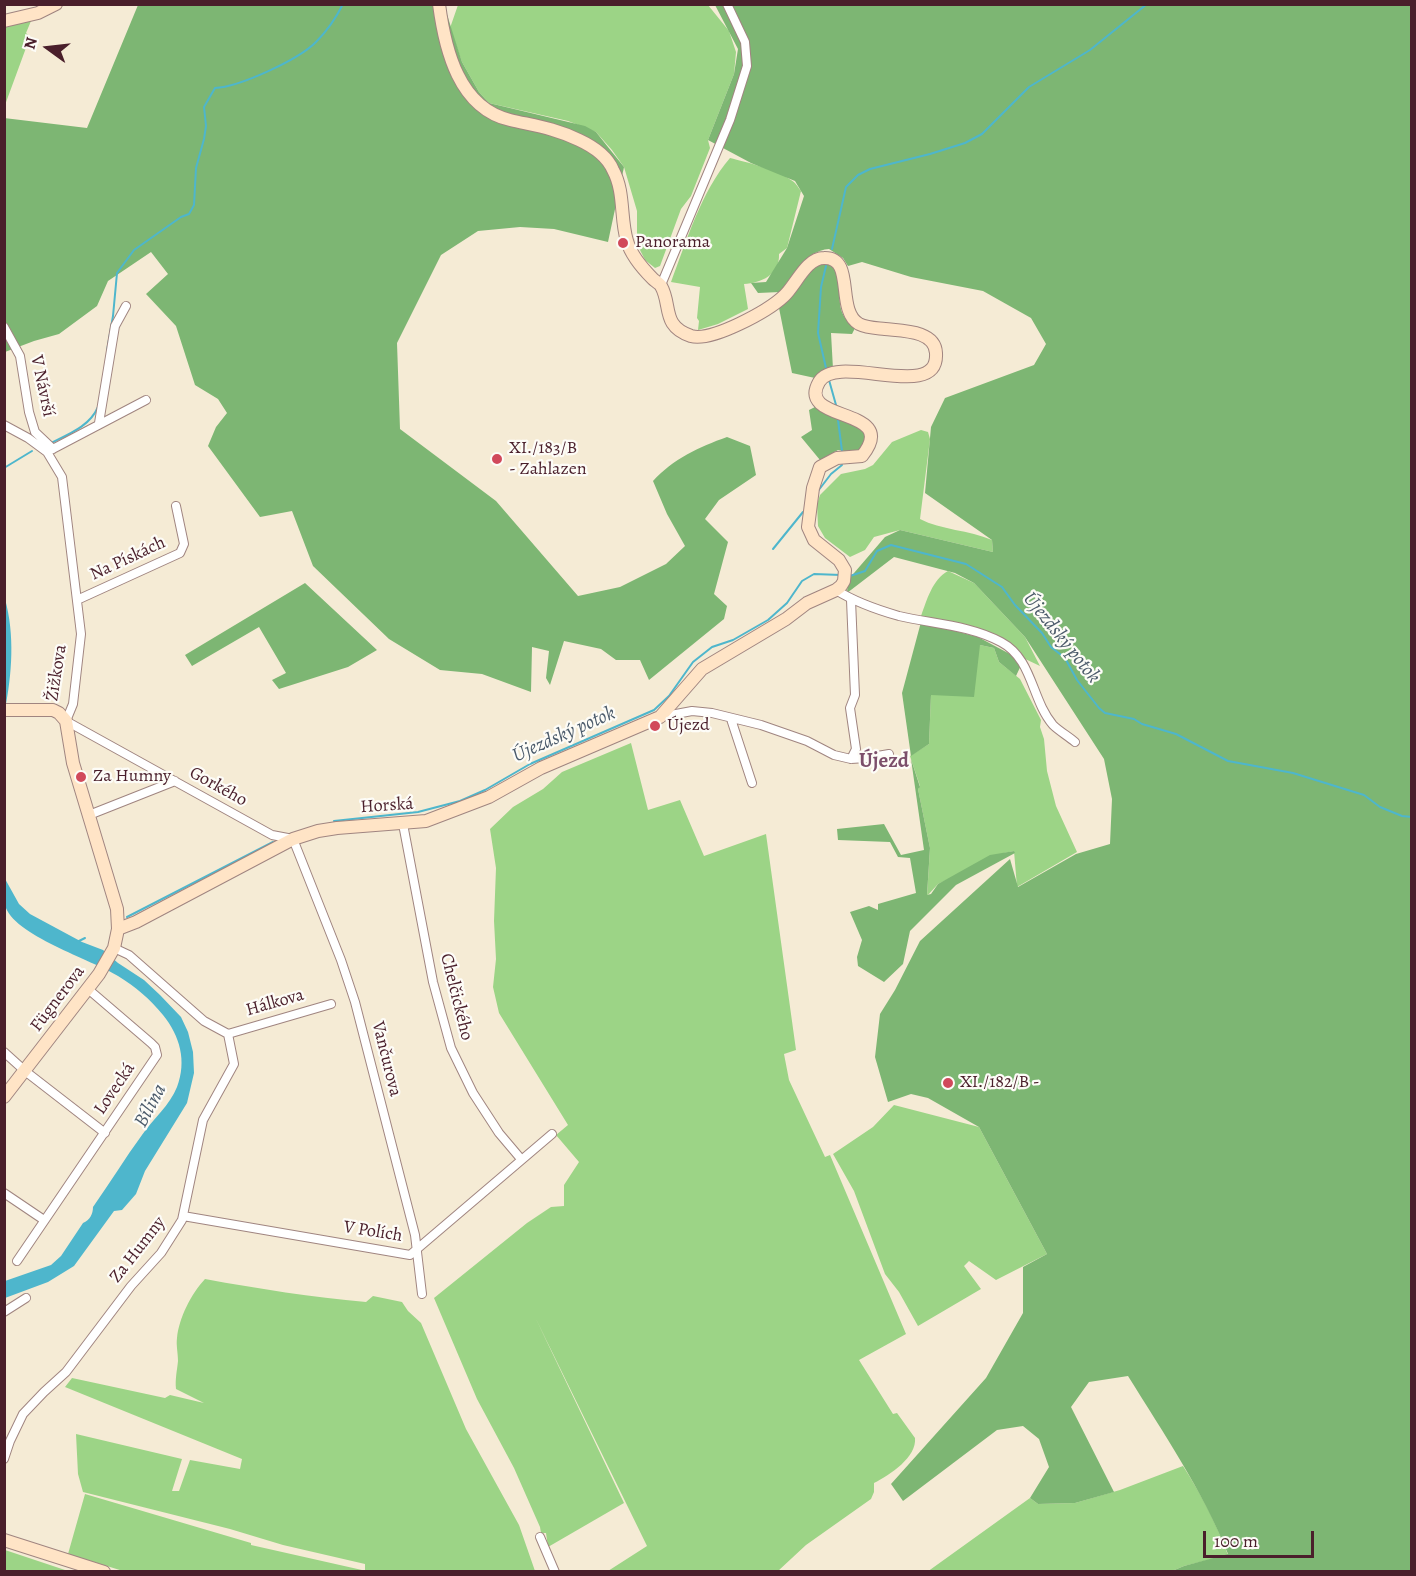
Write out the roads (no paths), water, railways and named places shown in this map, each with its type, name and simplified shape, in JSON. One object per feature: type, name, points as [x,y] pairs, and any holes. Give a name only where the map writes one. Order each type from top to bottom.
[{"type":"street","points":[[4,21],[38,13],[56,4]]},
{"type":"street","points":[[439,4],[446,41],[459,80],[471,98],[489,112],[508,120],[544,126],[565,133],[588,144],[604,157],[613,170],[622,200],[627,242],[635,258],[661,285],[670,319],[679,330],[691,336],[708,336],[728,328],[772,305],[783,297],[810,264],[818,258],[828,257],[838,263],[843,271],[847,309],[852,318],[859,324],[870,327],[913,332],[926,337],[936,350],[936,361],[931,369],[917,376],[846,372],[833,373],[820,381],[817,398],[822,406],[859,420],[867,426],[871,435],[871,445],[862,456],[837,458],[820,467],[810,504],[808,527],[814,540],[839,561],[845,575],[836,591],[807,603],[786,619],[702,669],[660,717]]},
{"type":"street","points":[[661,285],[730,120],[747,66],[745,42],[727,4]]},
{"type":"street","points":[[99,423],[115,326],[126,306]]},
{"type":"street","name":"V Návrší","points":[[4,327],[20,356],[28,412],[35,432],[50,450]]},
{"type":"street","points":[[50,450],[146,400]]},
{"type":"street","name":"Žižkova","points":[[4,425],[50,450],[62,477],[81,634],[73,704],[66,721],[71,756],[117,909],[118,929],[112,950]]},
{"type":"street","name":"Na Pískách","points":[[77,600],[180,553],[184,544],[176,506]]},
{"type":"street","points":[[836,591],[851,600],[899,615],[972,630],[1001,642],[1020,657],[1031,684],[1053,725],[1075,742]]},
{"type":"street","points":[[851,600],[855,695],[850,708],[856,749],[851,759]]},
{"type":"street","points":[[4,710],[53,710],[66,721]]},
{"type":"street","points":[[660,717],[692,711],[712,713],[807,741],[834,755],[851,759],[889,754]]},
{"type":"street","name":"Horská","points":[[118,929],[136,922],[294,839],[318,831],[337,828],[426,821],[456,811],[489,797],[541,768],[660,717]]},
{"type":"street","points":[[730,719],[752,783]]},
{"type":"street","name":"Gorkého","points":[[66,721],[272,836],[294,839]]},
{"type":"street","points":[[89,815],[175,781]]},
{"type":"street","name":"Chelčického","points":[[403,824],[433,982],[451,1048],[473,1094],[499,1133],[521,1159]]},
{"type":"street","name":"Vančurova","points":[[294,839],[355,1002],[416,1235],[422,1294]]},
{"type":"street","points":[[112,950],[129,955],[204,1022],[228,1034]]},
{"type":"street","name":"Fügnerova","points":[[4,1097],[88,989],[112,950]]},
{"type":"street","name":"Lovecká","points":[[17,1261],[155,1059],[157,1051],[151,1042],[88,989]]},
{"type":"street","name":"Hálkova","points":[[228,1034],[331,1004]]},
{"type":"street","name":"Za Humny","points":[[4,1459],[23,1414],[66,1372],[131,1286],[161,1253],[183,1216],[202,1120],[234,1064],[228,1034]]},
{"type":"street","points":[[4,1052],[105,1133]]},
{"type":"street","name":"V Polích","points":[[183,1216],[410,1255],[552,1134]]},
{"type":"street","points":[[4,1193],[44,1220]]},
{"type":"street","points":[[4,1312],[26,1298]]},
{"type":"street","points":[[540,1537],[555,1572]]},
{"type":"street","points":[[4,1540],[104,1572]]},
{"type":"water","points":[[5,599],[10,626],[11,654],[5,710]]},
{"type":"water","points":[[4,877],[19,904],[30,914],[82,942],[103,950],[144,980],[160,995],[181,1017],[188,1032],[193,1052],[194,1073],[187,1103],[145,1171],[136,1194],[122,1210],[114,1211],[74,1266],[48,1282],[5,1298],[5,1281],[51,1265],[61,1256],[83,1223],[92,1214],[93,1207],[146,1129],[174,1094],[180,1077],[181,1058],[174,1031],[158,1009],[142,994],[125,980],[37,936],[22,927],[11,916],[4,902]]},
{"type":"waterway","points":[[107,351],[117,273],[134,250],[181,217],[189,214],[194,205],[196,168],[206,126],[204,107],[215,88],[253,78],[296,57],[320,38],[343,4]]},
{"type":"waterway","points":[[832,249],[846,187],[858,175],[870,169],[965,143],[982,134],[1029,87],[1090,50],[1147,4]]},
{"type":"waterway","points":[[826,266],[821,287],[818,333],[826,368]]},
{"type":"waterway","points":[[829,380],[836,405]]},
{"type":"waterway","points":[[51,443],[72,433],[84,424],[98,407]]},
{"type":"waterway","points":[[838,420],[842,451]]},
{"type":"waterway","points":[[4,468],[32,451]]},
{"type":"waterway","points":[[818,491],[831,474],[842,465]]},
{"type":"waterway","points":[[773,549],[803,512]]},
{"type":"waterway","name":"Újezdský potok","points":[[850,576],[865,571],[877,551],[891,545],[966,564],[1002,587],[1015,605],[1042,633],[1051,647],[1065,658],[1077,680],[1105,713],[1134,719],[1142,724],[1176,734],[1228,761],[1293,773],[1364,795],[1380,807],[1402,816],[1412,817]]},
{"type":"waterway","name":"Újezdský potok","points":[[334,821],[418,812],[460,801],[485,790],[530,764],[654,710],[669,696],[693,662],[712,647],[733,640],[768,620],[787,603],[802,581],[814,574],[841,575]]},
{"type":"waterway","name":"Újezdský potok","points":[[127,917],[273,842]]},
{"type":"waterway","name":"Újezdský potok","points":[[77,942],[85,938]]},
{"type":"place","name":"Panorama","points":[[623,243]]},
{"type":"place","name":"XI./183/B - Zahlazen","points":[[497,459]]},
{"type":"place","name":"Újezd","points":[[655,726]]},
{"type":"place","name":"Za Humny","points":[[81,777]]},
{"type":"place","name":"XI./182/B -","points":[[948,1083]]},
{"type":"district","name":"Újezd","points":[[884,762]]},
{"type":"water label","name":"Bílina","points":[[151,1106]]}]
